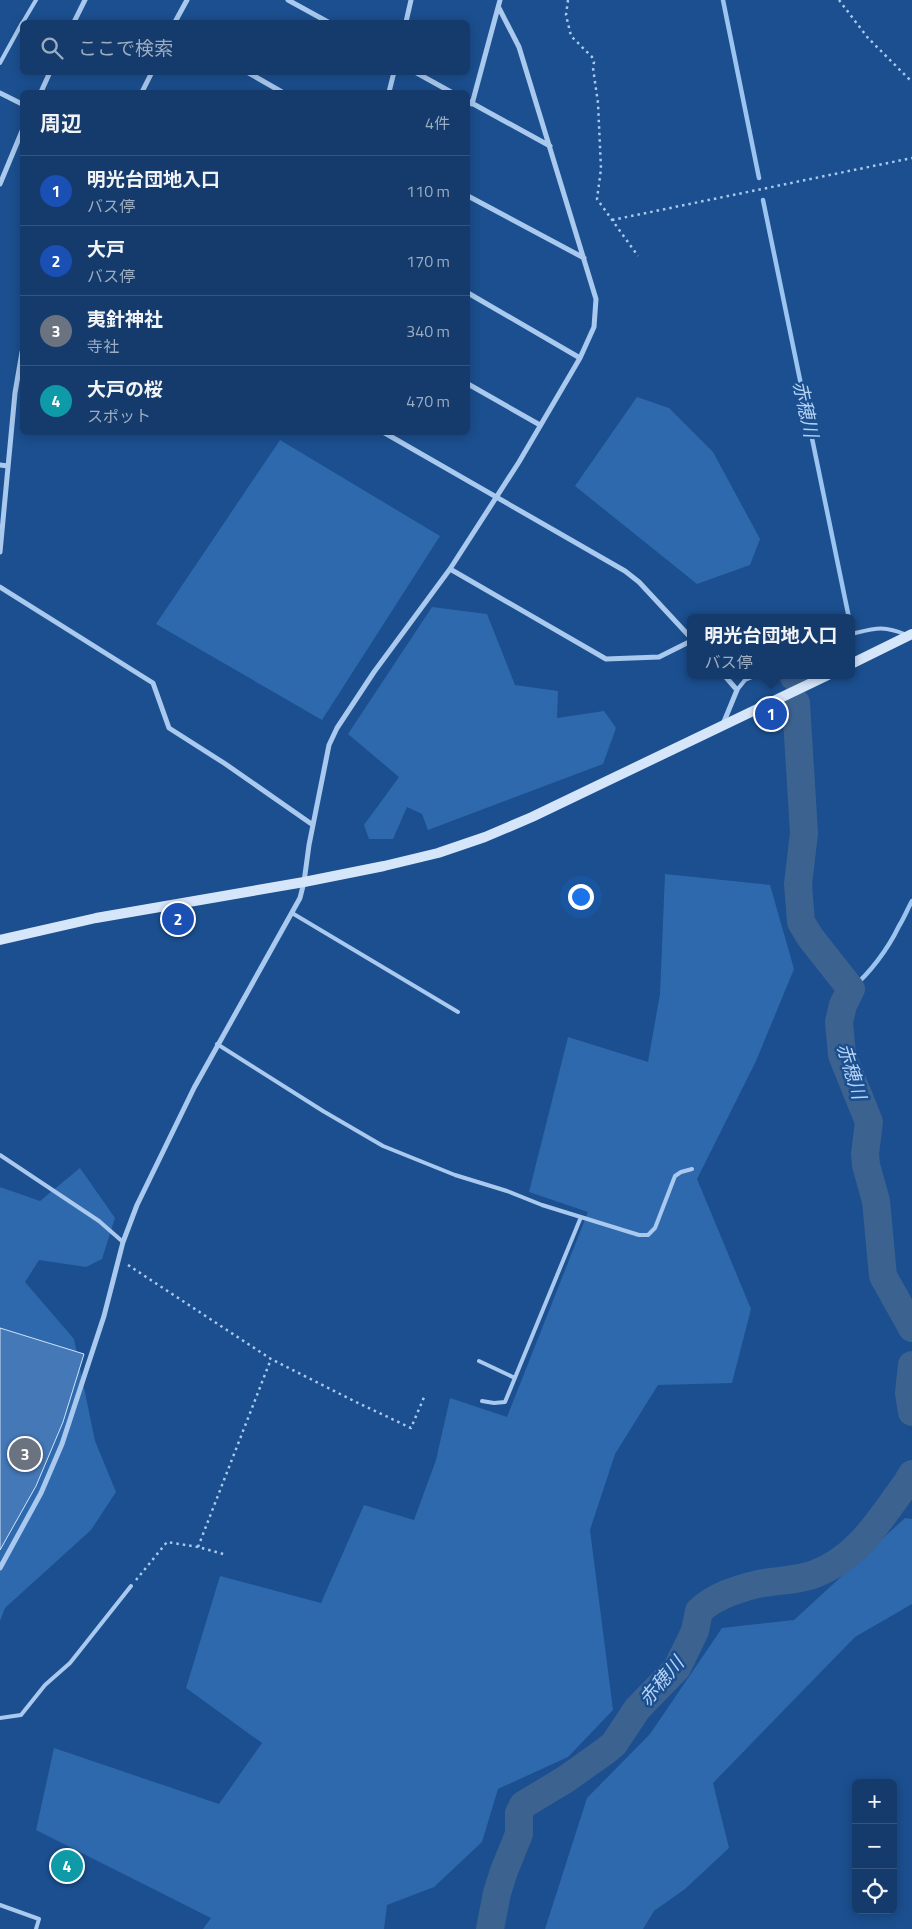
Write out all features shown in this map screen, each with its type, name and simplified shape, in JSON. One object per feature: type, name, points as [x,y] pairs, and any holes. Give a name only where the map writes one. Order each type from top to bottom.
[{"type":"street","points":[[75,20],[85,0]]},
{"type":"street","points":[[176,20],[187,0]]},
{"type":"street","points":[[289,0],[324,20]]},
{"type":"street","points":[[406,20],[411,0]]},
{"type":"street","points":[[500,0],[470,103],[550,146]]},
{"type":"street","points":[[0,1568],[41,1493],[62,1444],[104,1316],[123,1242],[137,1204],[163,1148],[217,1044],[300,898],[329,746],[337,728],[374,672],[450,569],[498,497],[580,358],[594,327],[596,300],[584,258],[519,46],[499,8]]},
{"type":"street","points":[[41,90],[48,75]]},
{"type":"street","points":[[143,90],[150,75]]},
{"type":"street","points":[[252,75],[278,90]]},
{"type":"street","points":[[390,90],[393,75]]},
{"type":"street","points":[[421,75],[448,90]]},
{"type":"street","points":[[0,93],[20,103]]},
{"type":"street","points":[[0,184],[20,142]]},
{"type":"street","points":[[470,197],[584,258]]},
{"type":"street","points":[[470,294],[580,358]]},
{"type":"street","points":[[0,552],[15,393],[20,364]]},
{"type":"street","points":[[470,385],[540,425]]},
{"type":"street","points":[[388,435],[625,571],[639,582],[687,636]]},
{"type":"street","points":[[0,465],[8,466]]},
{"type":"street","points":[[450,569],[606,659],[659,657],[687,642]]},
{"type":"street","points":[[0,587],[153,683],[168,728],[224,763],[313,825]]},
{"type":"street","points":[[855,662],[910,635]]},
{"type":"street","points":[[722,726],[729,705],[737,690],[727,679]]},
{"type":"street","points":[[0,940],[96,918],[304,882],[438,853],[485,837],[598,787],[820,679]]},
{"type":"lane","points":[[25,20],[36,0]]},
{"type":"lane","points":[[0,63],[20,28]]},
{"type":"lane","points":[[855,633],[876,628],[890,628],[910,635]]},
{"type":"lane","points":[[737,690],[747,679]]},
{"type":"lane","points":[[292,913],[458,1012]]},
{"type":"lane","points":[[217,1044],[323,1111],[383,1146],[455,1175],[640,1235],[648,1235],[655,1228],[675,1176],[681,1172],[692,1170]]},
{"type":"lane","points":[[0,1154],[99,1221],[123,1242]]},
{"type":"lane","points":[[482,1401],[505,1402],[581,1216]]},
{"type":"lane","points":[[479,1361],[515,1378]]},
{"type":"lane","points":[[0,1718],[21,1715],[45,1685],[70,1663],[131,1586]]},
{"type":"lane","points":[[0,1905],[39,1919],[36,1929]]},
{"type":"path","points":[[568,0],[567,20],[571,36],[578,45],[592,56],[594,62],[593,68],[598,104],[600,170],[597,199],[638,256]]},
{"type":"path","points":[[839,0],[868,38],[912,82]]},
{"type":"path","points":[[612,220],[912,158]]},
{"type":"path","points":[[118,1260],[143,1274],[271,1358],[411,1428],[425,1395]]},
{"type":"path","points":[[198,1546],[271,1358]]},
{"type":"path","points":[[131,1586],[167,1542],[198,1546],[227,1555]]},
{"type":"shaded area","points":[[637,397],[669,408],[713,452],[760,539],[750,565],[697,584],[575,486]]},
{"type":"shaded area","points":[[280,440],[440,536],[322,720],[156,624]]},
{"type":"shaded area","points":[[432,607],[487,614],[515,685],[558,691],[557,718],[604,711],[616,728],[603,764],[428,830],[422,814],[407,807],[393,839],[369,839],[364,825],[399,777],[348,734]]},
{"type":"shaded area","points":[[665,874],[770,885],[794,969],[756,1061],[697,1179],[751,1309],[732,1383],[658,1385],[615,1454],[590,1530],[613,1710],[568,1757],[498,1789],[482,1842],[434,1887],[387,1905],[384,1929],[203,1929],[211,1918],[36,1830],[54,1748],[219,1804],[262,1743],[186,1688],[220,1576],[321,1603],[364,1505],[414,1520],[436,1460],[450,1398],[507,1417],[588,1212],[529,1192],[568,1037],[648,1062],[660,994]]},
{"type":"shaded area","points":[[80,1168],[115,1218],[102,1259],[86,1267],[39,1260],[25,1282],[74,1339],[95,1441],[116,1492],[91,1530],[5,1608],[0,1621],[0,1187],[40,1201]]},
{"type":"shaded area","points":[[905,1518],[912,1519],[912,1604],[855,1637],[713,1783],[729,1848],[685,1889],[654,1911],[643,1929],[545,1929],[587,1798],[650,1734],[722,1628],[794,1620]]},
{"type":"building","points":[[0,1328],[84,1354],[63,1422],[36,1486],[0,1550]]},
{"type":"waterway","name":"赤穂川","points":[[723,0],[759,178]]},
{"type":"waterway","name":"赤穂川","points":[[763,200],[848,614]]},
{"type":"waterway","name":"赤穂川","points":[[796,703],[804,833],[798,884],[801,922],[810,937],[851,989],[843,1005],[839,1022],[842,1055],[869,1122],[865,1154],[866,1165],[876,1201],[883,1276],[912,1328]]},
{"type":"waterway","points":[[851,989],[865,976],[884,952],[912,901]]},
{"type":"waterway","name":"赤穂川","points":[[912,1365],[909,1393],[912,1412]]},
{"type":"waterway","name":"赤穂川","points":[[490,1929],[497,1893],[519,1834],[519,1813],[523,1805],[566,1779],[614,1744],[637,1709],[677,1668],[695,1631],[699,1611],[712,1601],[734,1591],[758,1584],[815,1574],[844,1558],[867,1536],[887,1511],[912,1474]]},
{"type":"place","name":"明光台団地入口","points":[[771,714]]},
{"type":"place","name":"大戸","points":[[178,919]]},
{"type":"place","name":"夷針神社","points":[[25,1454]]},
{"type":"place","name":"大戸の桜","points":[[67,1866]]}]
